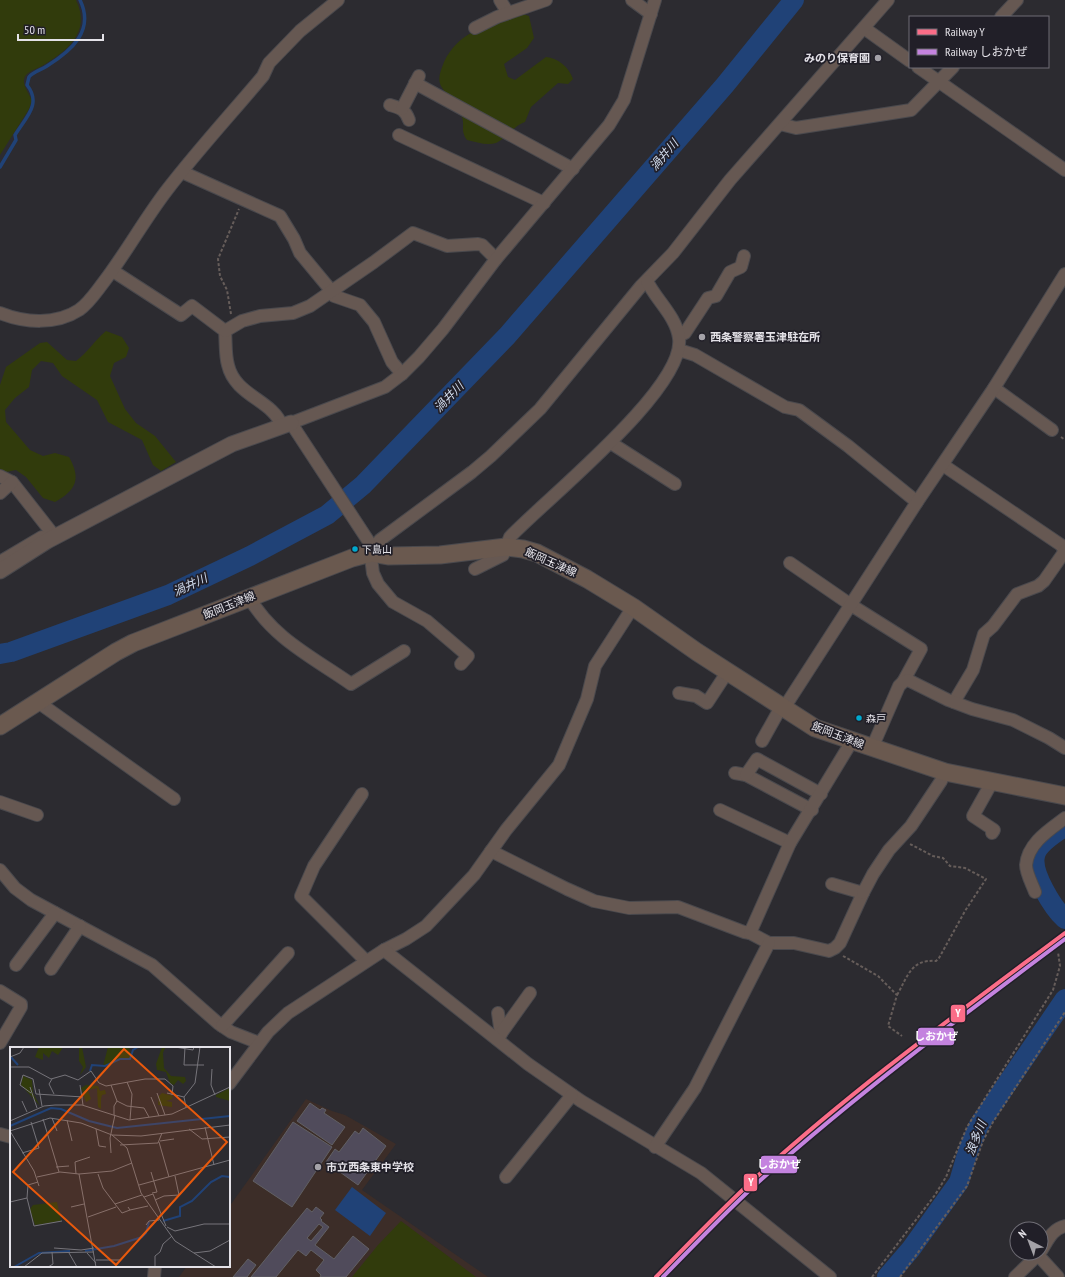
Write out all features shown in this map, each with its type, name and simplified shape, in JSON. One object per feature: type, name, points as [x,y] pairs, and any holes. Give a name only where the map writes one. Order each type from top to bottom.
[{"type":"main road","name":"飯岡玉津線","points":[[0,726],[116,652],[133,643],[352,558],[370,547],[388,556],[440,555],[506,547],[523,549],[536,553],[587,579],[633,607],[697,652],[815,728],[945,772],[1065,796]]},
{"type":"street","points":[[0,313],[32,322],[68,315],[87,304],[113,271],[142,225],[182,172],[262,76],[273,59],[300,31],[338,0]]},
{"type":"street","points":[[500,0],[508,13]]},
{"type":"street","points":[[475,28],[508,13],[543,0]]},
{"type":"street","points":[[632,0],[651,14]]},
{"type":"street","points":[[0,571],[47,541],[232,444],[287,425],[386,387],[402,374],[419,357],[443,328],[496,259],[573,169],[618,113],[624,100],[656,0]]},
{"type":"street","points":[[370,547],[491,456],[540,409],[646,281],[673,253],[730,180],[888,0]]},
{"type":"street","points":[[1002,16],[1017,0]]},
{"type":"street","points":[[864,28],[909,60]]},
{"type":"street","points":[[919,68],[1065,170]]},
{"type":"street","points":[[780,124],[796,128],[911,110],[952,68]]},
{"type":"street","points":[[402,109],[417,79],[573,169]]},
{"type":"street","points":[[390,104],[402,109],[409,120]]},
{"type":"street","points":[[399,135],[544,203]]},
{"type":"street","points":[[182,172],[243,198],[280,216],[292,234],[303,257],[338,299],[360,305],[374,322],[392,362],[402,374]]},
{"type":"street","points":[[229,329],[242,321],[260,316],[293,313],[310,306],[332,292],[413,232],[447,246],[482,245],[496,259]]},
{"type":"street","points":[[679,336],[685,333],[708,298],[716,296],[730,272],[741,267],[744,256]]},
{"type":"street","points":[[113,271],[181,315],[192,306],[229,329]]},
{"type":"street","points":[[762,741],[916,502],[943,465],[994,388],[1065,274]]},
{"type":"street","points":[[475,570],[503,555],[514,533],[611,442],[641,410],[675,362],[679,350],[679,336],[669,314],[652,292],[646,281]]},
{"type":"street","points":[[229,329],[228,366],[234,379],[250,396],[279,416],[324,474],[370,547],[373,573],[378,584],[393,602],[402,609],[427,621],[468,656],[461,664]]},
{"type":"street","points":[[679,350],[695,355],[785,407],[799,410],[848,446],[916,502]]},
{"type":"street","points":[[994,388],[1052,430]]},
{"type":"street","points":[[611,442],[675,484]]},
{"type":"street","points":[[943,465],[1061,545],[1065,551],[1044,581],[1038,586],[1017,594],[993,626],[984,634],[973,670],[954,702]]},
{"type":"street","points":[[0,476],[12,482],[52,533]]},
{"type":"street","points":[[0,493],[12,482]]},
{"type":"street","points":[[0,562],[29,543],[52,533],[78,525]]},
{"type":"street","points":[[790,563],[850,605],[921,649],[903,682],[872,748]]},
{"type":"street","points":[[249,597],[256,610],[298,650],[351,684],[404,651]]},
{"type":"street","points":[[230,1083],[268,1032],[288,1013],[366,960],[406,939],[426,926],[474,875],[532,796],[559,765],[587,699],[596,666],[633,607]]},
{"type":"street","points":[[679,693],[696,696],[707,703],[728,671]]},
{"type":"street","points":[[903,682],[908,680],[954,702],[1013,720],[1049,738],[1065,748]]},
{"type":"street","points":[[38,702],[174,800]]},
{"type":"street","points":[[750,932],[790,843],[812,810],[852,741]]},
{"type":"street","points":[[812,810],[740,774],[757,758],[821,794]]},
{"type":"street","points":[[491,851],[594,901],[629,908],[678,907],[744,932],[750,932],[769,943],[794,943],[829,951],[840,943],[863,893],[885,856],[911,826],[941,782],[945,772]]},
{"type":"street","points":[[992,782],[973,816],[994,830],[992,833]]},
{"type":"street","points":[[362,794],[314,866],[301,896],[366,960]]},
{"type":"street","points":[[0,802],[37,815]]},
{"type":"street","points":[[720,810],[790,843]]},
{"type":"street","points":[[1034,892],[1026,866],[1028,855],[1035,843],[1065,818]]},
{"type":"street","points":[[0,870],[21,893],[152,965],[222,1026],[231,1032],[259,1043]]},
{"type":"street","points":[[832,884],[863,893]]},
{"type":"street","points":[[16,964],[55,913]]},
{"type":"street","points":[[51,969],[80,926]]},
{"type":"street","points":[[655,1147],[695,1088],[769,943]]},
{"type":"street","points":[[384,950],[499,1037],[572,1095],[655,1147],[681,1159],[701,1173],[830,1277]]},
{"type":"street","points":[[222,1026],[288,952]]},
{"type":"street","points":[[0,991],[21,1004],[21,1007],[0,1043]]},
{"type":"street","points":[[499,1037],[530,993]]},
{"type":"street","points":[[498,1013],[499,1037]]},
{"type":"street","points":[[506,1177],[572,1095]]},
{"type":"street","points":[[0,1134],[10,1137]]},
{"type":"street","points":[[1049,1238],[1058,1228],[1065,1226]]},
{"type":"street","points":[[1015,1277],[1031,1261]]},
{"type":"street","points":[[1045,1261],[1058,1277]]},
{"type":"street","points":[[154,1277],[155,1267]]},
{"type":"path","points":[[229,329],[227,290],[218,268],[218,259],[230,235],[243,198]]},
{"type":"path","points":[[902,836],[908,842],[933,856],[943,858],[950,866],[965,868],[986,879],[965,911],[939,958],[936,961],[923,960],[918,963],[897,995],[888,1026],[902,1036]]},
{"type":"path","points":[[835,948],[841,955],[878,976],[897,995]]},
{"type":"path","points":[[872,1277],[935,1195],[946,1177],[966,1127],[1053,990],[1060,966],[1058,952]]},
{"type":"path","points":[[900,1277],[967,1186],[983,1141],[993,1122],[1065,1012]]},
{"type":"shaded area","name":"市立西条東中学校","points":[[306,1099],[332,1111],[345,1115],[396,1144],[362,1190],[488,1277],[179,1277],[186,1267],[230,1267],[230,1206]]},
{"type":"green space","points":[[0,0],[76,0],[80,12],[81,22],[74,40],[67,48],[50,61],[26,75],[24,85],[32,100],[29,109],[0,155]]},
{"type":"green space","points":[[523,14],[529,16],[534,38],[527,48],[504,64],[508,77],[515,80],[546,57],[559,61],[566,67],[573,79],[568,84],[558,83],[531,107],[525,122],[517,126],[500,141],[489,144],[467,140],[463,131],[462,117],[443,90],[439,80],[444,62],[458,42],[467,35],[488,25]]},
{"type":"green space","points":[[106,331],[122,337],[129,348],[126,357],[114,363],[110,376],[125,409],[136,423],[155,436],[176,462],[161,471],[153,465],[142,440],[108,422],[97,400],[62,376],[53,363],[41,361],[32,370],[29,387],[15,398],[5,410],[6,422],[30,450],[43,456],[55,453],[69,457],[73,464],[76,477],[75,483],[68,493],[55,502],[43,498],[26,477],[16,470],[6,472],[0,469],[0,385],[6,367],[40,343],[47,342],[67,360],[76,361]]},
{"type":"green space","points":[[401,1221],[476,1277],[352,1277],[378,1245]]},
{"type":"water","points":[[352,1187],[386,1213],[370,1236],[335,1210]]},
{"type":"building","points":[[310,1103],[320,1110],[322,1108],[326,1110],[324,1113],[345,1127],[332,1145],[297,1121]]},
{"type":"building","points":[[293,1122],[332,1147],[292,1207],[253,1181]]},
{"type":"building","points":[[363,1128],[386,1146],[358,1185],[326,1162],[335,1149],[339,1152],[355,1131],[359,1134]]},
{"type":"building","points":[[316,1207],[324,1213],[320,1218],[322,1220],[321,1221],[329,1227],[315,1245],[334,1259],[353,1236],[369,1249],[346,1277],[320,1277],[321,1275],[316,1270],[324,1260],[311,1250],[306,1256],[298,1250],[276,1277],[251,1277],[307,1208],[312,1212]],"holes":[[[319,1224],[323,1227],[311,1241],[307,1238]]]},
{"type":"building","points":[[248,1259],[256,1265],[247,1277],[233,1277]]},
{"type":"waterway","points":[[0,167],[16,140],[15,135],[28,116],[33,104],[33,98],[27,85],[29,77],[64,54],[72,47],[82,31],[85,21],[84,11],[80,0]]},
{"type":"waterway","name":"渦井川","points":[[0,654],[11,652],[168,595],[250,556],[327,515],[363,485],[507,336],[725,85],[794,0]]},
{"type":"waterway","name":"浪多川","points":[[1065,826],[1047,839],[1036,851],[1035,856],[1036,871],[1044,890],[1049,899],[1065,919]]},
{"type":"waterway","name":"浪多川","points":[[887,1277],[911,1249],[959,1182],[968,1151],[979,1125],[1065,999]]},
{"type":"rail line","name":"Y","points":[[656,1277],[714,1217],[750,1183],[826,1117],[904,1054],[1065,933]]},
{"type":"rail line","name":"しおかぜ","points":[[663,1277],[755,1185],[792,1152],[868,1089],[946,1028],[1065,939]]},
{"type":"place","name":"みのり保育園","points":[[878,58]]},
{"type":"place","name":"西条警察署玉津駐在所","points":[[702,337]]},
{"type":"place","name":"下島山","points":[[355,549]]},
{"type":"place","name":"森戸","points":[[859,718]]},
{"type":"place","name":"市立西条東中学校","points":[[318,1167]]}]
